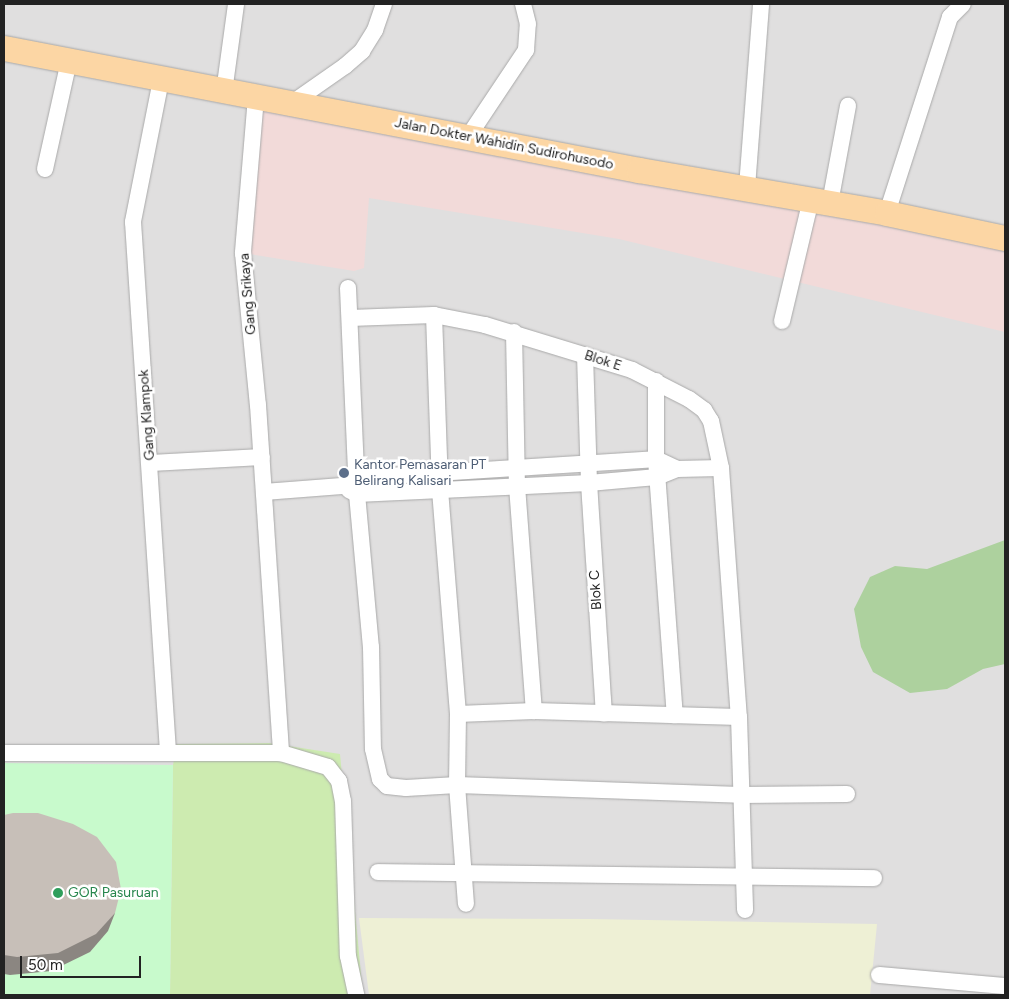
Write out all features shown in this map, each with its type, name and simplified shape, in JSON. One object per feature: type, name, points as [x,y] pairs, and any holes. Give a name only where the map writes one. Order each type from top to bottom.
[{"type":"main road","name":"Jalan Dokter Wahidin Sudirohusodo","points":[[4,48],[224,92],[887,213],[1005,238]]},
{"type":"street","points":[[224,92],[236,4]]},
{"type":"street","points":[[292,103],[345,66],[362,51],[375,30],[384,4]]},
{"type":"street","points":[[468,137],[526,50],[528,24],[523,4]]},
{"type":"street","points":[[747,187],[761,4]]},
{"type":"street","points":[[887,213],[950,17],[963,4]]},
{"type":"street","points":[[45,169],[69,61]]},
{"type":"street","name":"Gang Klampok","points":[[161,80],[134,216],[168,745]]},
{"type":"street","name":"Gang Srikaya","points":[[256,97],[243,237],[262,457],[280,744]]},
{"type":"street","points":[[782,321],[821,201],[848,106]]},
{"type":"street","points":[[348,288],[357,486],[371,647],[376,767],[387,786],[406,788],[457,785],[740,795],[847,794]]},
{"type":"street","points":[[434,315],[441,472],[440,490],[458,714],[457,785],[466,904]]},
{"type":"street","name":"Blok E","points":[[350,318],[434,315],[514,332],[656,381],[704,410],[710,421],[721,468],[739,717],[745,910]]},
{"type":"street","points":[[514,332],[516,468],[534,711]]},
{"type":"street","name":"Blok C","points":[[585,355],[588,465],[604,714]]},
{"type":"street","points":[[656,381],[657,477],[675,716]]},
{"type":"street","points":[[151,462],[262,457]]},
{"type":"street","points":[[357,486],[441,472],[588,465],[656,459],[677,469]]},
{"type":"street","points":[[264,492],[342,486],[440,490],[589,483],[657,477],[677,469],[721,468]]},
{"type":"street","points":[[458,714],[534,711],[739,717]]},
{"type":"street","points":[[4,753],[168,745],[280,744],[328,768],[339,780],[343,801],[348,956],[356,995]]},
{"type":"street","points":[[378,872],[645,873],[744,877],[874,878]]},
{"type":"street","points":[[878,976],[1005,984]]},
{"type":"shaded area","points":[[4,4],[1005,4],[1005,995],[4,995]]},
{"type":"shaded area","points":[[254,101],[1005,237],[1005,332],[619,239],[369,198],[364,268],[354,271],[244,253]]},
{"type":"green space","points":[[1005,540],[1005,664],[983,669],[947,689],[910,693],[873,672],[861,647],[854,609],[870,577],[895,566],[927,569]]},
{"type":"green space","points":[[269,743],[340,754],[363,995],[170,995],[173,765],[177,744]]},
{"type":"green space","name":"GOR Pasuruan","points":[[4,763],[173,765],[170,995],[4,995]]},
{"type":"green space","points":[[359,918],[589,919],[877,924],[870,995],[369,995]]},
{"type":"building","name":"GOR Pasuruan","points":[[38,813],[73,824],[97,837],[116,862],[121,889],[115,913],[96,934],[58,953],[17,957],[4,955],[4,815]]},
{"type":"place","name":"Kantor Pemasaran PT Belirang Kalisari","points":[[344,473]]},
{"type":"place","name":"GOR Pasuruan","points":[[58,893]]}]
